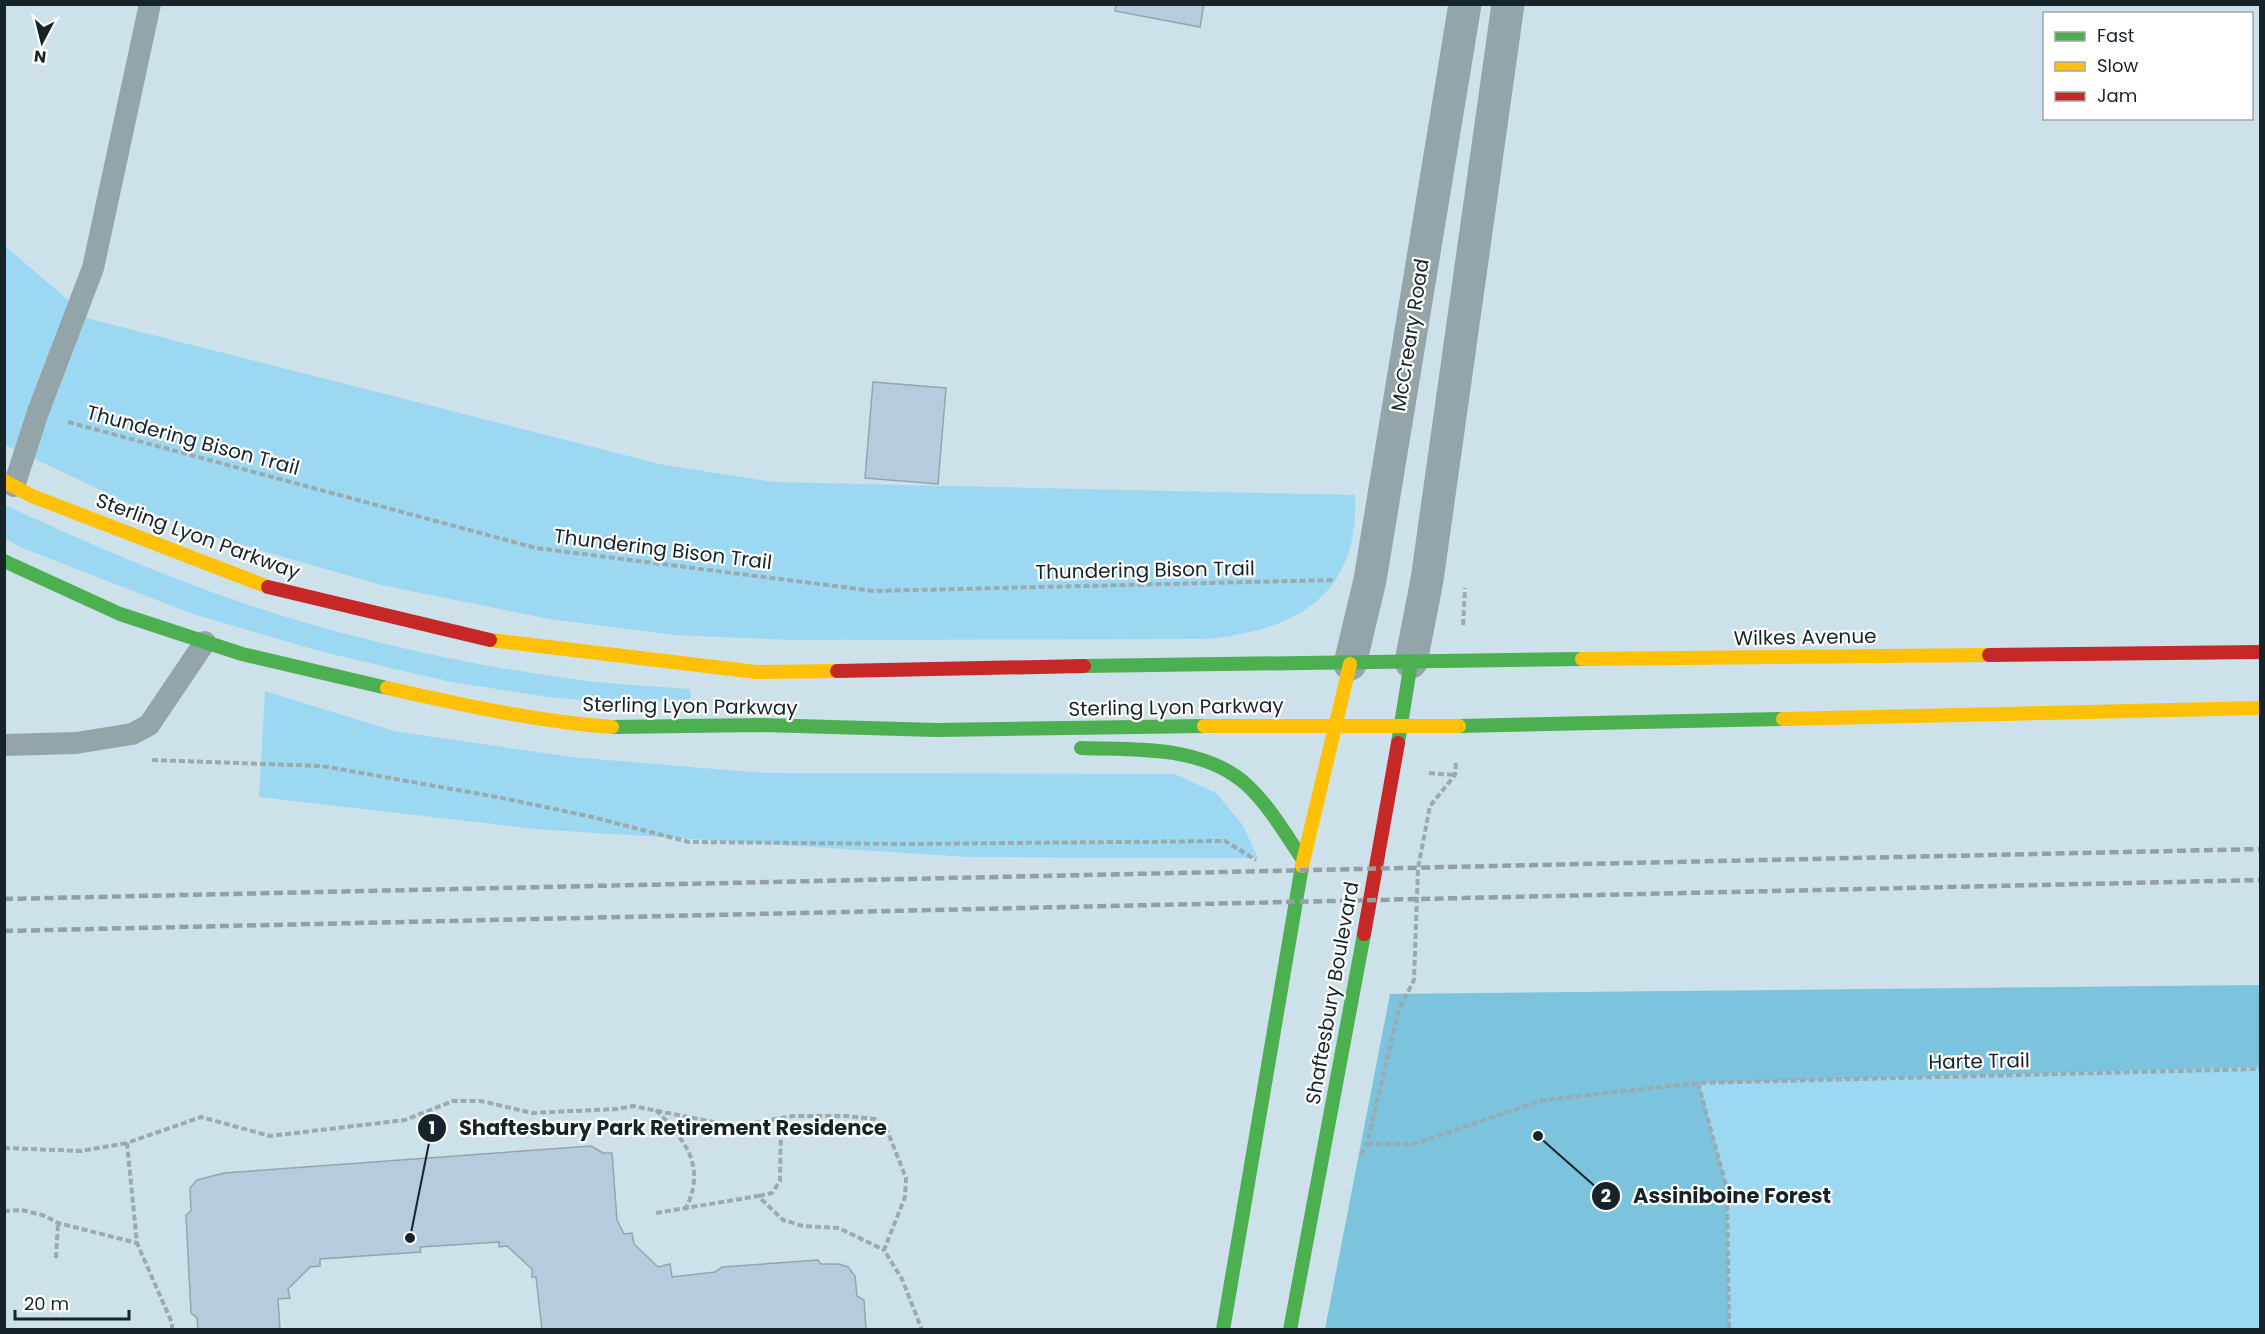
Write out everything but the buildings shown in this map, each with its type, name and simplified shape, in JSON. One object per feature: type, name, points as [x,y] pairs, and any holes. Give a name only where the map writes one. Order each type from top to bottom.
[{"type":"main road","name":"Sterling Lyon Parkway","points":[[9,483],[33,496],[271,588],[490,640],[756,672],[1350,664]]},
{"type":"main road","name":"Sterling Lyon Parkway","points":[[4,561],[120,614],[242,654],[466,706],[558,723],[622,728],[759,725],[937,730],[1401,725]]},
{"type":"main road","name":"Wilkes Avenue","points":[[1350,664],[2260,652]]},
{"type":"main road","name":"Shaftesbury Boulevard","points":[[1290,1329],[1411,662]]},
{"type":"main road","points":[[1223,1329],[1303,860],[1350,664]]},
{"type":"main road","points":[[1401,725],[2260,708]]},
{"type":"main road","points":[[937,730],[1014,743]]},
{"type":"main road","points":[[1070,748],[1172,752],[1216,765],[1247,784],[1303,860]]},
{"type":"street","name":"McCreary Road","points":[[1350,664],[1370,580],[1465,4]]},
{"type":"street","points":[[1411,662],[1427,580],[1508,4]]},
{"type":"lane","points":[[9,483],[93,268],[150,4]]},
{"type":"lane","points":[[4,745],[76,743],[132,734],[149,725],[206,642]]},
{"type":"path","name":"Thundering Bison Trail","points":[[38,412],[536,548],[559,551],[874,591],[1337,580]]},
{"type":"path","points":[[142,759],[322,766],[508,799],[588,816],[689,842],[906,844],[1225,841],[1266,866],[1299,891]]},
{"type":"path","points":[[1370,893],[1417,896],[1418,868],[1430,806],[1455,776]]},
{"type":"path","name":"Harte Trail","points":[[1417,896],[1414,980],[1399,1009],[1367,1144],[1414,1144],[1543,1100],[1698,1083],[2260,1069]]},
{"type":"path","points":[[1698,1083],[1727,1189],[1729,1329]]},
{"type":"path","points":[[4,1148],[81,1151],[127,1143],[201,1117],[270,1136],[405,1120],[453,1101],[481,1101],[532,1113],[616,1109],[633,1106],[655,1108],[723,1124],[741,1125],[781,1118],[846,1116],[875,1119],[887,1130],[906,1178],[905,1197],[884,1250]]},
{"type":"path","points":[[655,1108],[679,1133],[690,1153],[695,1173],[695,1191],[684,1210]]},
{"type":"path","points":[[656,1213],[684,1210],[771,1193],[780,1181],[781,1118]]},
{"type":"path","points":[[127,1143],[129,1183],[137,1243],[172,1323],[172,1329]]},
{"type":"path","points":[[758,1196],[783,1220],[803,1226],[839,1228],[884,1250],[902,1279],[922,1329]]},
{"type":"path","points":[[4,1211],[22,1210],[45,1216],[58,1223],[137,1243]]},
{"type":"path","points":[[56,1258],[58,1223]]},
{"type":"shaded area","points":[[4,245],[90,319],[664,465],[773,482],[1355,495],[1354,530],[1346,559],[1334,582],[1316,602],[1294,616],[1268,627],[1238,635],[1206,639],[792,640],[674,635],[549,619],[381,585],[221,539],[145,511],[5,445]]},
{"type":"shaded area","points":[[5,505],[167,575],[309,624],[400,647],[537,674],[595,682],[690,689],[691,699],[627,704],[549,697],[451,682],[319,651],[190,613],[20,547],[5,538]]},
{"type":"shaded area","points":[[265,691],[394,731],[571,757],[765,773],[1175,774],[1216,793],[1242,824],[1258,858],[968,857],[535,829],[259,797]]},
{"type":"shaded area","points":[[2260,985],[2260,1067],[1699,1083],[1727,1189],[1729,1329],[1325,1329],[1390,994]]},
{"type":"shaded area","points":[[2260,1067],[2260,1329],[1729,1329],[1727,1189],[1698,1083]]},
{"type":"railway","points":[[4,899],[2260,849]]},
{"type":"railway","points":[[4,931],[2260,880]]},
{"type":"traffic: fast","points":[[4,561],[120,614],[242,654],[387,688]]},
{"type":"traffic: fast","points":[[1084,666],[1582,659]]},
{"type":"traffic: fast","points":[[1398,743],[1411,662]]},
{"type":"traffic: fast","points":[[1459,726],[1783,719]]},
{"type":"traffic: fast","points":[[612,727],[759,725],[937,730],[1204,726]]},
{"type":"traffic: fast","points":[[1081,748],[1169,752],[1211,763],[1248,786],[1263,803],[1303,860]]},
{"type":"traffic: fast","points":[[1223,1330],[1302,866]]},
{"type":"traffic: fast","points":[[1290,1330],[1364,934]]},
{"type":"traffic: slow","points":[[4,481],[32,496],[268,587]]},
{"type":"traffic: slow","points":[[490,640],[756,672],[837,671]]},
{"type":"traffic: slow","points":[[1582,659],[1989,655]]},
{"type":"traffic: slow","points":[[1302,866],[1350,664]]},
{"type":"traffic: slow","points":[[387,688],[527,717],[612,727]]},
{"type":"traffic: slow","points":[[1783,719],[2260,708]]},
{"type":"traffic: slow","points":[[1204,726],[1459,726]]},
{"type":"traffic: jam","points":[[268,587],[490,640]]},
{"type":"traffic: jam","points":[[1989,655],[2260,652]]},
{"type":"traffic: jam","points":[[837,671],[1084,666]]},
{"type":"traffic: jam","points":[[1364,934],[1398,743]]},
{"type":"place","name":"Assiniboine Forest","points":[[1538,1136]]},
{"type":"place","name":"Shaftesbury Park Retirement Residence","points":[[410,1238]]}]
